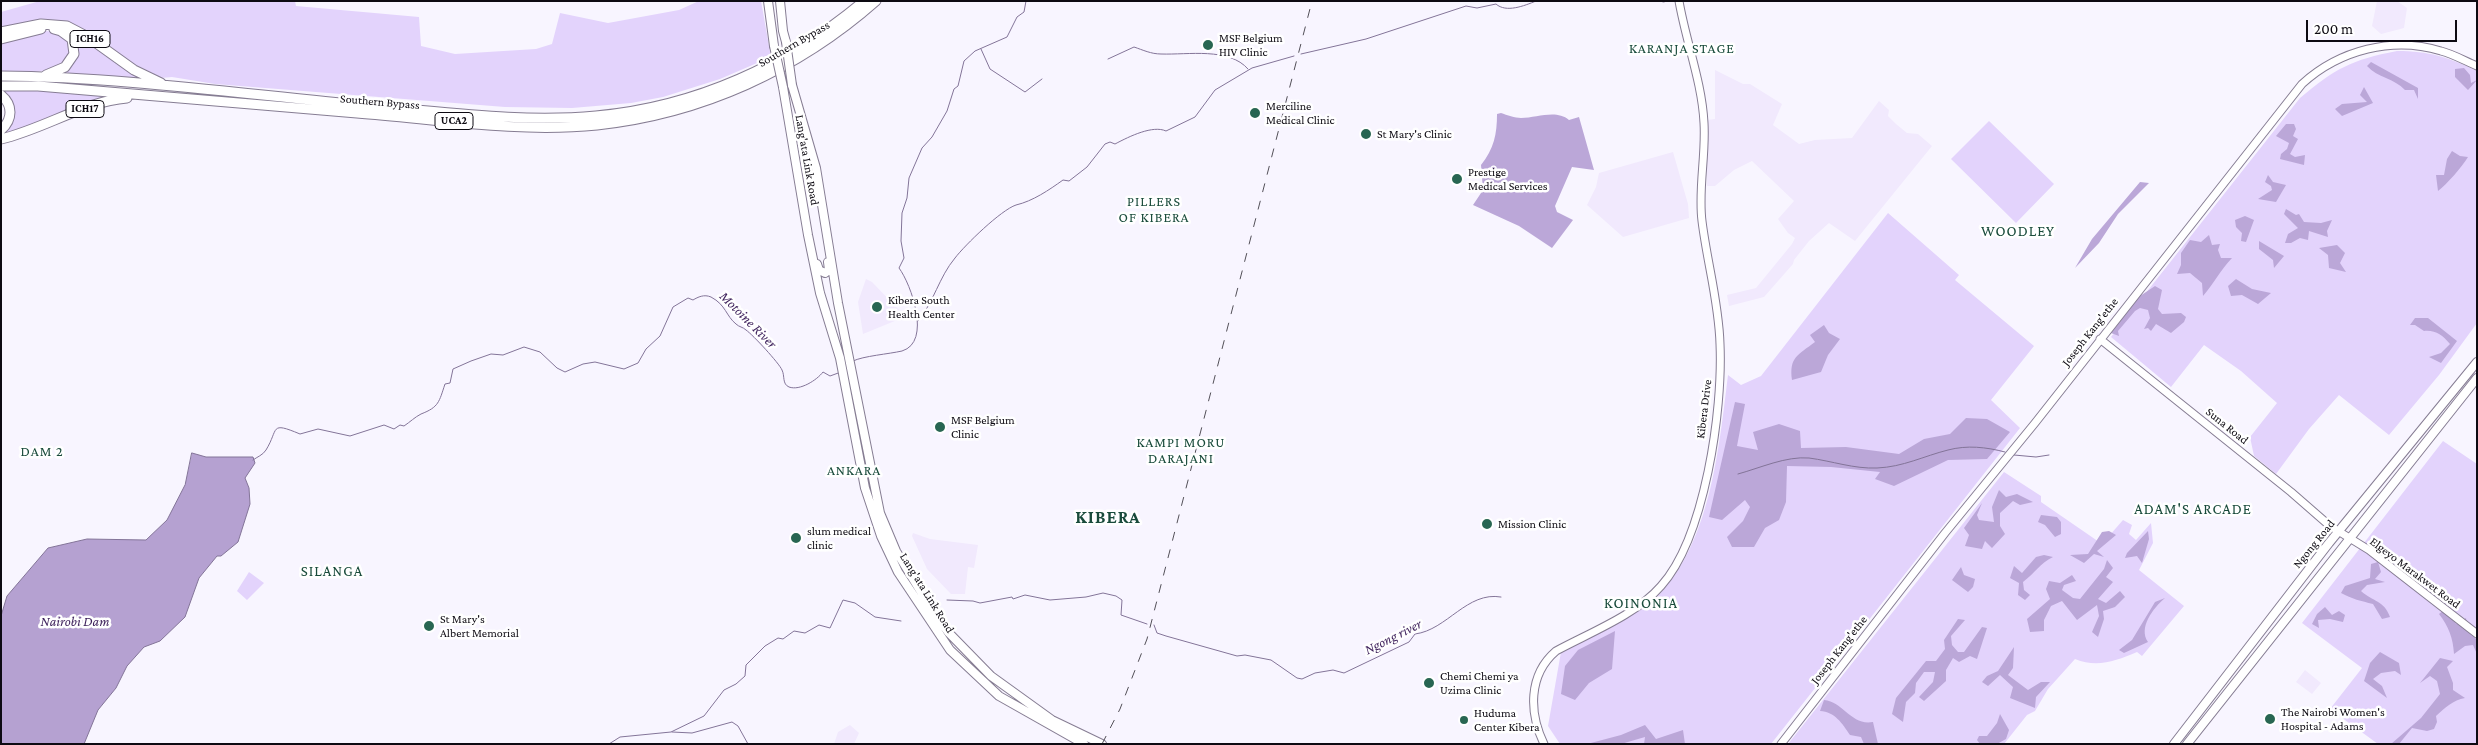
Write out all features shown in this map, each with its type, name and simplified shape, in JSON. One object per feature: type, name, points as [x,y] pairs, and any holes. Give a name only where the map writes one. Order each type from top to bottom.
[{"type":"highway","name":"Southern Bypass","points":[[1,76],[41,76],[511,118],[596,116],[659,106],[737,81],[790,54],[840,22],[864,1]]},
{"type":"highway","name":"Southern Bypass","points":[[1,86],[172,97],[484,124],[596,125],[688,107],[763,78],[797,60],[845,28],[876,1]]},
{"type":"highway","name":"ICH16","points":[[1,32],[41,24],[67,26],[88,37],[134,70],[170,87]]},
{"type":"highway","points":[[1,39],[46,29],[56,29],[68,34],[74,44],[73,59],[65,68],[41,76]]},
{"type":"highway","points":[[1,95],[9,104],[11,113],[9,121],[1,130]]},
{"type":"highway","name":"ICH17","points":[[1,139],[33,130],[111,99],[172,97]]},
{"type":"main road","name":"Lang'ata Link Road","points":[[768,1],[774,46],[816,168],[838,303],[850,355],[852,377],[880,513],[904,566],[949,634],[991,676],[1029,705],[1066,727],[1098,742]]},
{"type":"main road","name":"Lang'ata Link Road","points":[[780,1],[782,31],[786,42],[788,86],[808,235],[820,293],[840,358],[865,488],[881,536],[898,572],[950,650],[999,696],[1084,744]]},
{"type":"main road","points":[[808,235],[819,270],[825,273],[829,270],[822,213]]},
{"type":"main road","name":"Ngong Road","points":[[2174,744],[2338,532],[2477,362]]},
{"type":"main road","name":"Ngong Road","points":[[2187,744],[2477,378]]},
{"type":"street","name":"Kibera Drive","points":[[1544,744],[1536,728],[1533,707],[1534,686],[1542,666],[1556,651],[1636,608],[1661,586],[1677,566],[1687,546],[1706,477],[1719,394],[1720,345],[1718,312],[1702,221],[1704,122],[1692,55],[1679,1]]},
{"type":"street","name":"Joseph Kang'ethe","points":[[1781,744],[1939,540],[2285,103],[2317,71],[2356,50],[2392,45],[2434,49],[2477,66]]},
{"type":"street","name":"Suna Road","points":[[2100,339],[2338,532]]},
{"type":"street","name":"Elgeyo Marakwet Road","points":[[2338,532],[2369,550],[2477,634]]},
{"type":"shaded area","points":[[40,1],[295,1],[296,6],[419,17],[421,46],[455,54],[536,49],[552,44],[560,13],[608,23],[679,10],[699,1],[761,1],[771,57],[720,79],[663,97],[631,103],[572,108],[505,107],[215,84],[172,77],[161,78],[62,22],[39,21],[1,28],[1,12]]},
{"type":"shaded area","points":[[2377,1],[2397,1],[2407,8],[2404,28],[2381,34],[2372,26]]},
{"type":"shaded area","points":[[62,28],[78,35],[146,79],[52,74],[69,66],[78,55],[76,43]]},
{"type":"shaded area","points":[[47,31],[62,36],[69,42],[71,57],[54,67],[38,72],[1,73],[1,41]]},
{"type":"shaded area","points":[[2397,51],[2419,52],[2438,56],[2477,71],[2477,323],[2439,375],[2389,435],[2339,395],[2309,429],[2276,474],[2254,456],[2250,437],[2277,403],[2241,371],[2204,345],[2171,387],[2111,337],[2300,98],[2334,72],[2368,58]]},
{"type":"shaded area","points":[[2371,62],[2418,88],[2418,99],[2414,90],[2405,90],[2371,70],[2367,66]]},
{"type":"shaded area","points":[[2464,68],[2470,75],[2471,83],[2477,80],[2468,90],[2455,77],[2455,69]]},
{"type":"shaded area","points":[[1715,70],[1743,84],[1750,84],[1782,104],[1773,125],[1799,144],[1815,140],[1852,138],[1879,101],[1889,110],[1888,116],[1896,124],[1907,133],[1918,134],[1932,146],[1855,241],[1829,223],[1809,241],[1793,264],[1764,297],[1729,306],[1727,295],[1756,288],[1792,244],[1795,238],[1788,233],[1778,219],[1794,201],[1752,161],[1734,170],[1715,186],[1707,186],[1707,120],[1715,119]]},
{"type":"shaded area","points":[[2364,87],[2373,103],[2342,116],[2335,109],[2342,104],[2367,102],[2360,95]]},
{"type":"shaded area","points":[[1,89],[83,93],[120,97],[2,135],[1,132],[11,122]]},
{"type":"shaded area","points":[[1501,113],[1521,118],[1558,115],[1569,120],[1579,117],[1594,170],[1572,167],[1555,206],[1557,212],[1573,220],[1552,248],[1519,226],[1473,205],[1483,190],[1481,165],[1492,147],[1497,114]]},
{"type":"shaded area","points":[[1989,121],[2054,184],[2016,223],[1951,159]]},
{"type":"shaded area","points":[[2286,124],[2294,124],[2296,129],[2293,136],[2298,139],[2290,154],[2295,157],[2305,155],[2304,165],[2280,159],[2281,154],[2287,149],[2289,143],[2276,136]]},
{"type":"shaded area","points":[[2452,151],[2460,156],[2468,157],[2438,191],[2436,175],[2444,175],[2447,159]]},
{"type":"shaded area","points":[[1673,152],[1688,204],[1689,218],[1623,237],[1587,205],[1596,187],[1599,173]]},
{"type":"shaded area","points":[[2268,175],[2273,182],[2286,185],[2276,202],[2258,199],[2272,190],[2271,186],[2265,182]]},
{"type":"shaded area","points":[[2140,182],[2149,183],[2118,214],[2099,243],[2075,268],[2092,239]]},
{"type":"shaded area","points":[[2286,209],[2296,215],[2299,214],[2304,222],[2321,223],[2332,220],[2327,231],[2328,237],[2309,231],[2308,240],[2300,238],[2291,243],[2285,243],[2288,234],[2298,228],[2284,214]]},
{"type":"shaded area","points":[[1888,213],[1959,275],[1955,280],[2034,346],[1991,400],[2020,428],[1771,744],[1560,744],[1548,726],[1561,652],[1638,612],[1657,597],[1675,575],[1690,549],[1701,522],[1716,462],[1728,375],[1741,385],[1761,376]]},
{"type":"shaded area","points":[[2245,216],[2254,220],[2246,242],[2241,241],[2242,233],[2236,227],[2235,220]]},
{"type":"shaded area","points":[[2209,235],[2212,245],[2220,244],[2218,250],[2221,258],[2232,258],[2203,296],[2202,283],[2190,273],[2177,274],[2181,265],[2181,253],[2190,240],[2201,242]]},
{"type":"shaded area","points":[[2259,241],[2284,256],[2274,268],[2273,260],[2259,249]]},
{"type":"shaded area","points":[[2337,245],[2345,253],[2340,263],[2346,272],[2329,268],[2328,255],[2319,248]]},
{"type":"shaded area","name":"Kibera South Health Center","points":[[866,279],[872,282],[900,311],[902,318],[863,334],[858,302]]},
{"type":"shaded area","points":[[2236,279],[2252,289],[2271,293],[2258,304],[2242,295],[2231,296],[2228,286]]},
{"type":"shaded area","points":[[2155,286],[2162,290],[2158,309],[2162,314],[2181,313],[2186,317],[2184,322],[2171,333],[2156,324],[2151,331],[2148,328],[2144,329],[2150,318],[2148,310],[2140,308],[2135,311],[2118,331],[2119,336],[2111,333],[2140,296]]},
{"type":"shaded area","points":[[2415,318],[2428,318],[2457,341],[2441,363],[2429,357],[2441,353],[2450,344],[2432,331],[2424,331],[2415,325],[2410,325]]},
{"type":"shaded area","points":[[1824,325],[1829,333],[1840,339],[1828,355],[1821,372],[1792,380],[1793,361],[1815,342],[1810,335]]},
{"type":"shaded area","points":[[1735,402],[1745,404],[1737,446],[1758,450],[1753,432],[1779,424],[1800,431],[1801,448],[1846,447],[1899,454],[1924,439],[1950,434],[1966,418],[1987,419],[2010,432],[1987,459],[1948,460],[1894,486],[1875,479],[1880,472],[1831,467],[1787,466],[1786,502],[1779,520],[1765,528],[1754,547],[1732,547],[1727,537],[1743,521],[1750,507],[1745,500],[1722,520],[1709,517]]},
{"type":"shaded area","points":[[2443,441],[2477,464],[2477,744],[2378,744],[2330,709],[2362,668],[2302,623]]},
{"type":"shaded area","points":[[2004,472],[2041,496],[2041,502],[2102,544],[2123,520],[2132,525],[2129,534],[2136,540],[2151,523],[2153,543],[2139,570],[2184,606],[2142,656],[2137,652],[2114,661],[2099,663],[2083,662],[2075,659],[2048,689],[2035,711],[2027,715],[2004,744],[1788,744]]},
{"type":"shaded area","points":[[1999,490],[2006,497],[2017,494],[2033,502],[2020,505],[2013,501],[2000,513],[2000,526],[2005,534],[1992,548],[1985,541],[1982,549],[1965,546],[1969,535],[1964,528],[1982,503],[1977,515],[1979,520],[1994,522],[1992,507]]},
{"type":"shaded area","points":[[2041,515],[2057,517],[2061,522],[2061,534],[2055,537],[2045,525],[2038,522]]},
{"type":"shaded area","points":[[2109,531],[2116,535],[2097,551],[2104,557],[2094,554],[2084,563],[2070,555],[2088,554],[2102,532]]},
{"type":"shaded area","points":[[2148,531],[2149,539],[2142,563],[2137,556],[2125,558],[2127,553]]},
{"type":"shaded area","points":[[913,533],[930,539],[978,545],[974,568],[968,567],[965,594],[951,594],[927,569],[912,536]]},
{"type":"shaded area","points":[[2044,555],[2053,557],[2023,582],[2024,590],[2030,595],[2025,600],[2018,595],[2019,583],[2010,578],[2014,566],[2022,573],[2036,557]]},
{"type":"shaded area","points":[[2107,560],[2113,568],[2106,577],[2113,582],[2098,599],[2106,603],[2120,591],[2125,597],[2115,607],[2103,611],[2104,619],[2098,637],[2092,632],[2099,616],[2097,605],[2077,620],[2062,601],[2051,606],[2044,620],[2044,631],[2030,632],[2027,619],[2050,599],[2046,589],[2049,581],[2060,583],[2072,575],[2076,581],[2064,585],[2062,590],[2073,598],[2080,599],[2104,569]]},
{"type":"shaded area","points":[[2378,562],[2381,572],[2375,579],[2385,582],[2367,585],[2361,591],[2388,611],[2390,617],[2382,619],[2373,604],[2341,593],[2345,586],[2370,578],[2371,564]]},
{"type":"shaded area","points":[[1961,567],[1964,575],[1975,579],[1973,587],[1968,592],[1952,580]]},
{"type":"shaded area","points":[[249,572],[264,583],[247,600],[237,591]]},
{"type":"shaded area","points":[[2165,598],[2148,618],[2145,636],[2148,642],[2124,653],[2119,650],[2132,640],[2155,602]]},
{"type":"shaded area","points":[[2449,606],[2456,624],[2466,618],[2468,632],[2477,640],[2477,654],[2473,645],[2465,646],[2454,654],[2450,633],[2439,614]]},
{"type":"shaded area","points":[[2325,607],[2332,615],[2339,611],[2345,615],[2343,622],[2330,619],[2318,620],[2319,628],[2312,624],[2317,614]]},
{"type":"shaded area","points":[[1958,619],[1965,620],[1951,636],[1952,645],[1958,652],[1964,652],[1982,627],[1987,628],[1977,659],[1970,656],[1959,662],[1953,658],[1946,670],[1946,681],[1924,701],[1919,697],[1933,682],[1935,672],[1924,672],[1916,683],[1915,693],[1906,702],[1903,722],[1892,714],[1896,698],[1926,661],[1936,661],[1945,649],[1944,640]]},
{"type":"shaded area","points":[[1615,631],[1612,669],[1589,683],[1575,700],[1561,694],[1565,666],[1578,650]]},
{"type":"shaded area","points":[[2014,647],[2013,668],[2008,675],[2028,690],[2041,682],[2050,682],[2036,697],[2035,708],[2010,698],[2013,687],[2000,675],[1988,686],[1982,682],[1987,676],[1998,671]]},
{"type":"shaded area","points":[[2380,652],[2399,663],[2401,675],[2395,671],[2381,673],[2373,679],[2382,686],[2387,698],[2364,681],[2370,663]]},
{"type":"shaded area","points":[[2440,658],[2453,661],[2447,667],[2453,683],[2453,690],[2465,698],[2453,702],[2436,716],[2437,722],[2434,729],[2427,731],[2412,728],[2399,744],[2391,744],[2421,718],[2440,694],[2437,681],[2430,676],[2420,683]]},
{"type":"shaded area","points":[[2305,670],[2321,683],[2312,694],[2296,682]]},
{"type":"shaded area","points":[[1824,700],[1837,705],[1859,721],[1873,722],[1878,744],[1864,744],[1861,737],[1850,735],[1841,722],[1830,713],[1820,711]]},
{"type":"shaded area","points":[[2000,714],[2009,730],[2006,739],[1997,744],[1980,744],[1977,740],[1979,736],[1987,736],[1997,723]]},
{"type":"shaded area","points":[[850,725],[859,733],[854,744],[834,744],[838,732]]},
{"type":"shaded area","points":[[1645,725],[1656,739],[1683,730],[1685,744],[1644,744],[1645,737],[1621,744],[1587,744],[1621,735]]},
{"type":"water","name":"Nairobi Dam","points":[[192,453],[206,457],[253,457],[255,463],[245,478],[249,488],[250,504],[238,542],[221,556],[217,556],[199,578],[185,617],[160,641],[144,647],[127,666],[116,688],[98,710],[84,744],[1,744],[1,616],[7,596],[48,548],[87,539],[146,540],[167,520],[185,485]]},
{"type":"waterway","name":"Motoine River","points":[[853,361],[869,356],[902,351],[911,346],[916,336],[916,312],[913,299],[909,286],[899,268],[904,258],[901,241],[902,213],[907,198],[909,178],[922,148],[932,137],[947,111],[954,89],[958,86],[964,61],[975,51],[1007,37],[1017,17],[1024,12],[1026,1]]},
{"type":"waterway","points":[[1301,54],[1366,39],[1466,6],[1477,8],[1496,4],[1500,7],[1510,8],[1521,7],[1536,1]]},
{"type":"waterway","points":[[1659,1],[1664,2]]},
{"type":"waterway","points":[[1108,59],[1134,47],[1157,54],[1195,53],[1219,55],[1240,62],[1248,69]]},
{"type":"waterway","points":[[981,49],[990,69],[1025,92],[1042,79]]},
{"type":"waterway","points":[[918,321],[924,314],[949,265],[975,237],[1009,208],[1041,195],[1063,180],[1069,181],[1087,167],[1105,144],[1110,142],[1115,144],[1148,130],[1166,131],[1195,117],[1215,90],[1252,68],[1294,56]]},
{"type":"waterway","name":"Motoine River","points":[[253,460],[265,452],[274,432],[279,428],[300,434],[318,429],[350,436],[384,425],[394,429],[400,425],[404,426],[432,409],[438,403],[445,384],[450,383],[453,369],[491,354],[503,355],[524,347],[540,352],[557,368],[565,372],[583,364],[595,362],[624,369],[638,363],[646,349],[660,336],[673,307],[688,298],[693,300],[701,296],[711,297],[720,303],[733,321],[745,329],[766,349],[782,370],[787,386],[793,388],[808,384],[823,372],[830,376],[841,372]]},
{"type":"waterway","points":[[1738,474],[1782,461],[1800,458],[1877,468],[1896,466],[1948,450],[1969,447],[2005,452]]},
{"type":"waterway","points":[[2014,455],[2036,457],[2049,455]]},
{"type":"waterway","name":"Ngong river","points":[[947,600],[980,603],[1012,597],[1013,599],[1025,595],[1050,600],[1086,597],[1103,593],[1116,596],[1122,600],[1121,615],[1147,624]]},
{"type":"waterway","name":"Ngong river","points":[[1154,625],[1157,633],[1166,636],[1237,656],[1245,655],[1271,660],[1297,678],[1302,679],[1315,673],[1333,670],[1344,673],[1409,642],[1415,634],[1437,626],[1467,605],[1489,597],[1501,597]]},
{"type":"waterway","name":"Ngong river","points":[[609,744],[620,737],[671,732],[704,716],[724,690],[736,684],[745,676],[746,665],[765,646],[778,638],[783,639],[794,631],[805,633],[819,625],[830,628],[843,600],[855,603],[875,617],[901,621]]},
{"type":"waterway","points":[[672,732],[692,733],[732,722],[738,726],[748,744]]},
{"type":"railway","points":[[1102,744],[1120,709],[1147,639],[1312,1]]},
{"type":"place","name":"MSF Belgium HIV Clinic","points":[[1208,45]]},
{"type":"place","name":"Merciline Medical Clinic","points":[[1255,113]]},
{"type":"place","name":"St Mary's Clinic","points":[[1366,134]]},
{"type":"place","name":"Prestige Medical Services","points":[[1457,179]]},
{"type":"place","name":"Kibera South Health Center","points":[[877,307]]},
{"type":"place","name":"MSF Belgium Clinic","points":[[940,427]]},
{"type":"place","name":"Mission Clinic","points":[[1487,524]]},
{"type":"place","name":"slum medical clinic","points":[[796,538]]},
{"type":"place","name":"St Mary's Albert Memorial","points":[[429,626]]},
{"type":"place","name":"Chemi Chemi ya Uzima Clinic","points":[[1429,683]]},
{"type":"place","name":"The Nairobi Women's Hospital - Adams","points":[[2270,719]]},
{"type":"place","name":"Huduma Center Kibera","points":[[1464,720]]},
{"type":"district","name":"KARANJA STAGE","points":[[1682,49]]},
{"type":"district","name":"PILLERS OF KIBERA","points":[[1154,210]]},
{"type":"district","name":"WOODLEY","points":[[2018,231]]},
{"type":"district","name":"DAM 2","points":[[42,452]]},
{"type":"district","name":"KAMPI MORU DARAJANI","points":[[1181,452]]},
{"type":"district","name":"ANKARA","points":[[854,471]]},
{"type":"district","name":"ADAM'S ARCADE","points":[[2193,509]]},
{"type":"district","name":"KIBERA","points":[[1108,517]]},
{"type":"district","name":"SILANGA","points":[[332,571]]},
{"type":"district","name":"KOINONIA","points":[[1641,603]]}]
